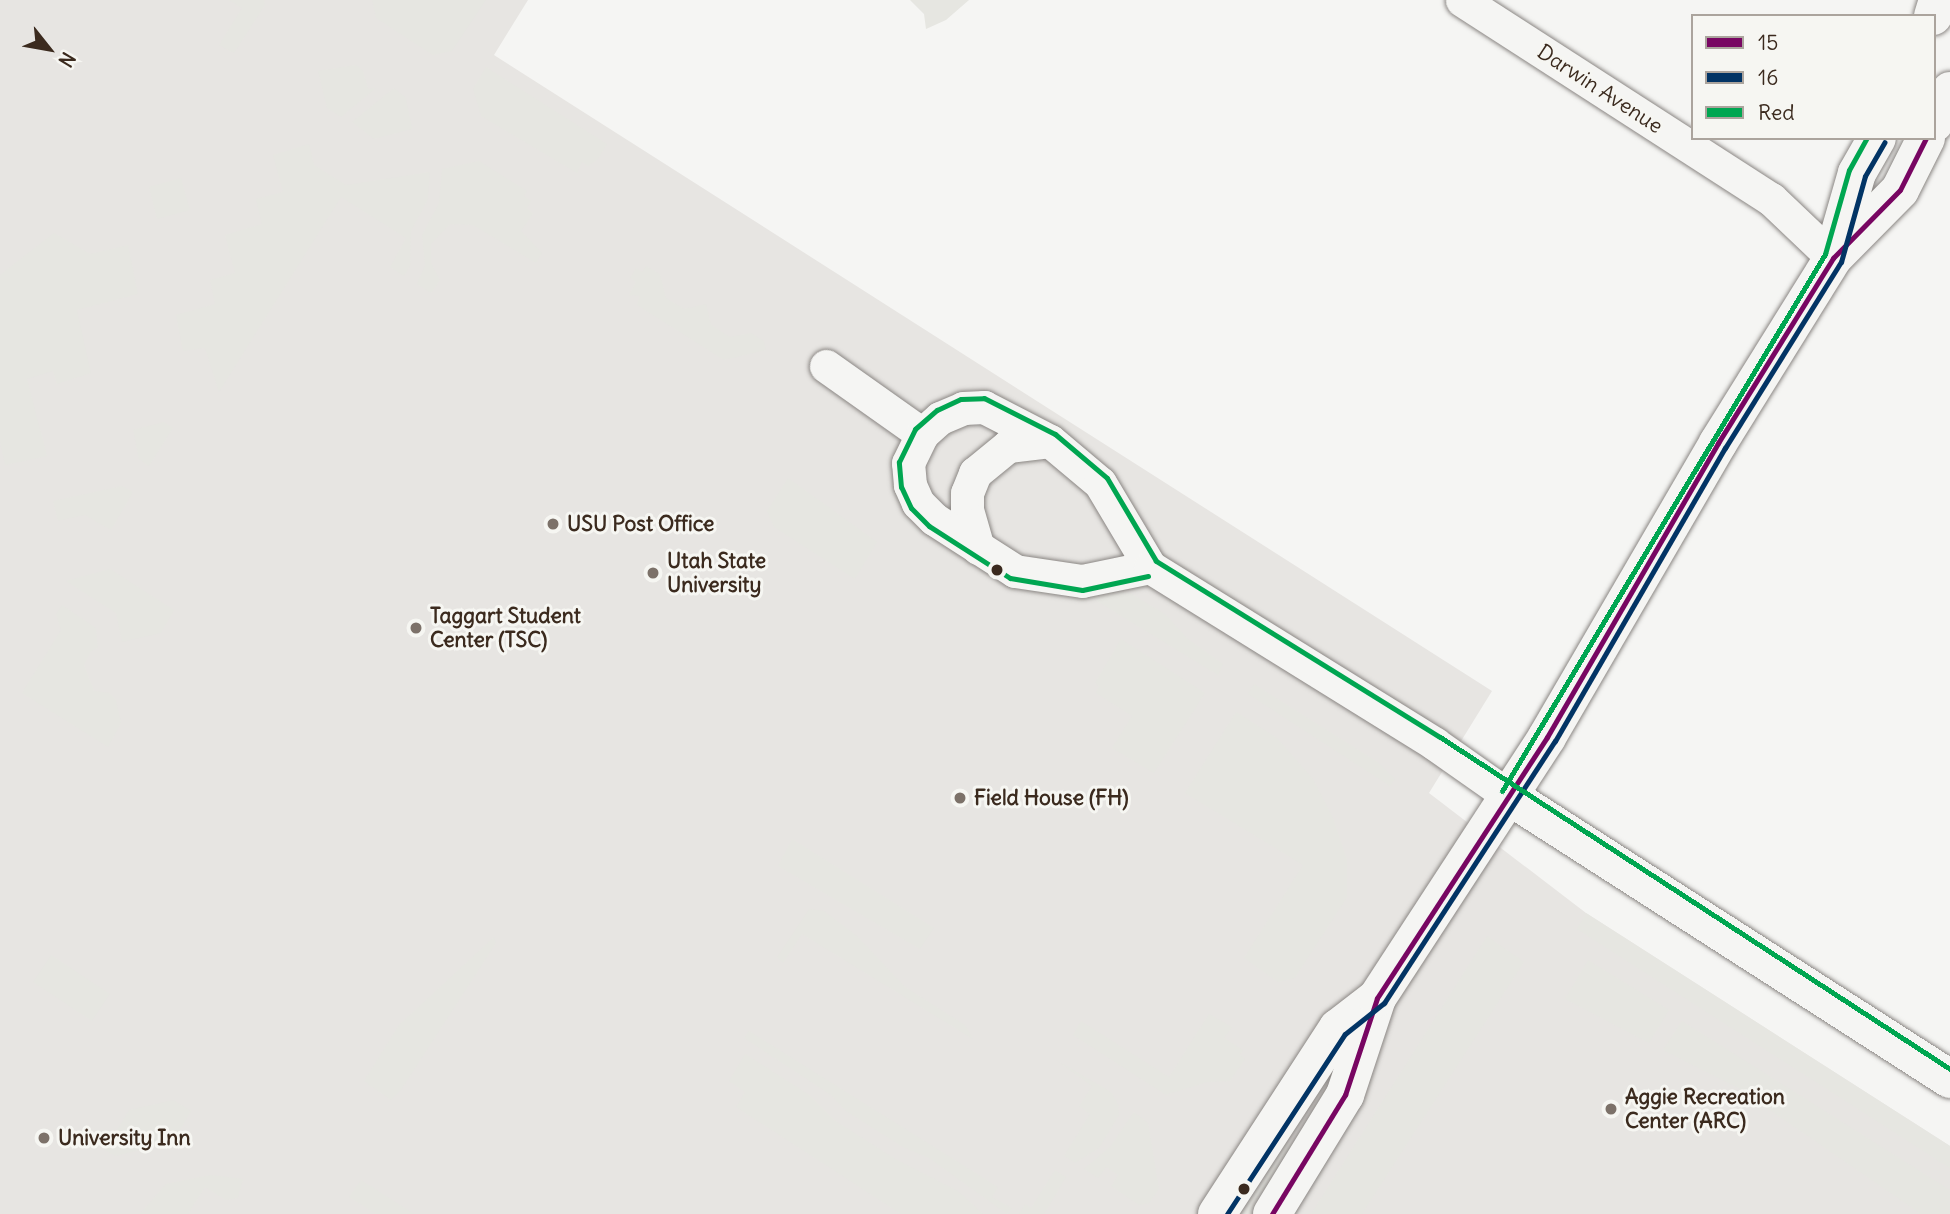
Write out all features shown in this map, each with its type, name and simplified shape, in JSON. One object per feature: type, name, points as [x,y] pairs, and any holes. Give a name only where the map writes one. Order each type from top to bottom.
[{"type":"main road","points":[[1936,119],[1950,91]]},
{"type":"main road","points":[[1833,258],[1857,173],[1876,140]]},
{"type":"main road","points":[[1272,1214],[1345,1095],[1377,998],[1509,796],[1833,258],[1900,190],[1925,140]]},
{"type":"main road","points":[[1509,796],[1950,1079]]},
{"type":"main road","points":[[1217,1214],[1338,1028],[1377,998]]},
{"type":"street","name":"Darwin Avenue","points":[[1462,0],[1771,199],[1833,258]]},
{"type":"street","points":[[825,366],[922,434]]},
{"type":"street","points":[[1150,567],[1082,581],[1015,571],[978,548],[918,503],[910,485],[908,463],[922,434],[952,413],[984,407],[1049,440],[1100,483],[1150,567],[1435,744],[1509,796]]},
{"type":"street","points":[[978,548],[967,510],[967,493],[975,473],[1008,446],[1049,440]]},
{"type":"shaded area","name":"Utah State University","points":[[0,0],[528,0],[494,55],[1492,691],[1429,793],[1586,913],[1950,1146],[1950,1214],[0,1214]]},
{"type":"shaded area","points":[[229,0],[264,0],[265,5],[234,53],[219,45],[242,8]]},
{"type":"shaded area","points":[[372,0],[486,0],[452,51],[433,55],[376,18]]},
{"type":"shaded area","points":[[910,0],[969,0],[946,20],[926,29],[924,14]]},
{"type":"shaded area","points":[[356,65],[363,71],[368,89],[376,88],[341,117],[327,108],[318,71]]},
{"type":"shaded area","points":[[486,67],[607,144],[598,159],[588,166],[582,162],[577,173],[481,116],[473,89]]},
{"type":"shaded area","points":[[394,88],[406,98],[412,129],[374,139],[352,122]]},
{"type":"shaded area","points":[[309,144],[314,165],[346,185],[430,172],[428,199],[411,231],[410,266],[404,276],[390,267],[406,238],[341,197],[219,392],[205,348],[183,351],[176,315],[215,304],[210,280],[235,273],[225,235],[262,224],[256,199],[283,192],[273,155]]},
{"type":"shaded area","points":[[479,161],[527,191],[524,196],[531,201],[527,208],[533,214],[521,231],[542,253],[536,263],[473,225],[450,224],[431,244],[431,263],[440,280],[431,293],[417,284],[425,265],[422,235],[439,203],[442,169]]},
{"type":"shaded area","points":[[181,178],[190,210],[157,219],[149,187]]},
{"type":"shaded area","points":[[54,233],[90,254],[128,245],[138,294],[77,310],[91,373],[57,384],[53,371],[27,379],[47,456],[5,465],[0,442],[0,275]]},
{"type":"shaded area","points":[[646,266],[660,274],[666,298],[684,309],[706,304],[711,325],[730,337],[751,333],[764,341],[766,350],[724,360],[637,305],[640,296],[629,295],[636,282],[630,278],[636,268],[642,272]]},
{"type":"shaded area","points":[[164,422],[173,428],[149,466],[139,459],[133,430]]},
{"type":"shaded area","points":[[788,478],[877,542],[855,579],[774,527],[767,511]]},
{"type":"shaded area","points":[[122,486],[133,492],[111,530],[85,515],[58,521],[53,501]]},
{"type":"shaded area","points":[[110,569],[174,610],[161,633],[122,642],[116,613],[66,581]]},
{"type":"shaded area","points":[[1112,590],[1132,594],[1166,615],[1188,639],[1223,664],[1218,675],[1087,595]]},
{"type":"shaded area","points":[[62,605],[96,628],[98,648],[91,651],[84,665],[94,691],[109,693],[116,700],[121,723],[108,747],[22,693],[61,630],[56,614]]},
{"type":"shaded area","points":[[1121,639],[1205,693],[1154,773],[1112,748],[1132,716],[1096,693],[1099,686],[1095,683]]},
{"type":"shaded area","points":[[1254,684],[1379,763],[1395,779],[1390,786],[1248,694]]},
{"type":"shaded area","points":[[1236,712],[1277,738],[1313,779],[1333,818],[1347,860],[1347,897],[1295,978],[1278,982],[1244,958],[1303,865],[1185,793]]},
{"type":"shaded area","points":[[792,839],[934,928],[920,949],[778,866]]},
{"type":"shaded area","points":[[809,909],[824,911],[857,936],[905,987],[965,1025],[973,1039],[802,934],[783,963],[777,957]]},
{"type":"shaded area","points":[[1586,913],[1950,1146],[1950,1168],[1577,929]]},
{"type":"shaded area","points":[[1487,936],[1524,962],[1362,1214],[1311,1214]]},
{"type":"shaded area","points":[[494,937],[496,943],[401,1090],[391,1100],[364,1081],[399,1025]]},
{"type":"shaded area","points":[[51,955],[110,994],[92,1021],[33,982]]},
{"type":"shaded area","points":[[1588,960],[1669,1010],[1649,1043],[1565,999]]},
{"type":"shaded area","points":[[1209,1014],[1232,1027],[1224,1038],[1243,1050],[1240,1055],[1245,1059],[1230,1081],[1207,1082],[1166,1095],[1073,1035],[1081,1021],[1169,1077]]},
{"type":"shaded area","points":[[1682,1021],[1950,1190],[1950,1214],[1921,1214],[1738,1088],[1663,1050]]},
{"type":"shaded area","points":[[749,1031],[998,1187],[992,1197],[1012,1208],[1007,1214],[929,1158],[903,1147],[846,1111],[831,1095],[744,1038]]},
{"type":"shaded area","points":[[745,1054],[808,1094],[834,1120],[897,1160],[958,1191],[983,1214],[901,1214],[736,1107],[745,1092],[729,1081]]},
{"type":"shaded area","points":[[1056,1060],[1111,1092],[1118,1104],[1119,1115],[1099,1148],[1075,1163],[1064,1156],[1090,1114],[1079,1106],[1092,1086]]},
{"type":"shaded area","points":[[173,1100],[191,1111],[173,1142],[115,1156],[105,1150],[129,1110]]},
{"type":"shaded area","points":[[1134,1112],[1148,1123],[1159,1189],[1149,1203],[1139,1205],[1111,1186],[1118,1175],[1106,1167],[1098,1178],[1084,1169],[1110,1147]]},
{"type":"shaded area","points":[[1282,1139],[1303,1152],[1264,1214],[1234,1214]]},
{"type":"shaded area","points":[[1055,1170],[1066,1177],[1044,1214],[1019,1214],[1025,1204],[1031,1208]]},
{"type":"shaded area","points":[[211,1175],[243,1179],[238,1198],[226,1200],[205,1187],[188,1214],[140,1214],[166,1184]]},
{"type":"shaded area","points":[[361,1180],[414,1214],[376,1214],[349,1197]]},
{"type":"transit line","name":"Red","points":[[1502,791],[1825,254],[1849,170],[1866,140]]},
{"type":"transit line","name":"15","points":[[1272,1214],[1345,1095],[1377,998],[1547,737],[1718,443],[1833,258],[1900,190],[1925,140]]},
{"type":"transit line","name":"16","points":[[1227,1214],[1345,1034],[1384,1003],[1555,741],[1725,448],[1841,262],[1865,176],[1885,142]]},
{"type":"transit line","name":"Red","points":[[1148,576],[1082,590],[1010,578],[929,526],[911,508],[901,487],[899,462],[915,429],[937,410],[961,399],[984,398],[1055,434],[1107,478],[1156,561],[1440,737],[1950,1069]]},
{"type":"place","name":"USU Post Office","points":[[553,524]]},
{"type":"place","name":"Utah State University","points":[[653,573]]},
{"type":"place","name":"Taggart Student Center (TSC)","points":[[416,628]]},
{"type":"place","name":"Field House (FH)","points":[[960,798]]},
{"type":"place","name":"Aggie Recreation Center (ARC)","points":[[1611,1109]]},
{"type":"place","name":"University Inn","points":[[44,1138]]}]
